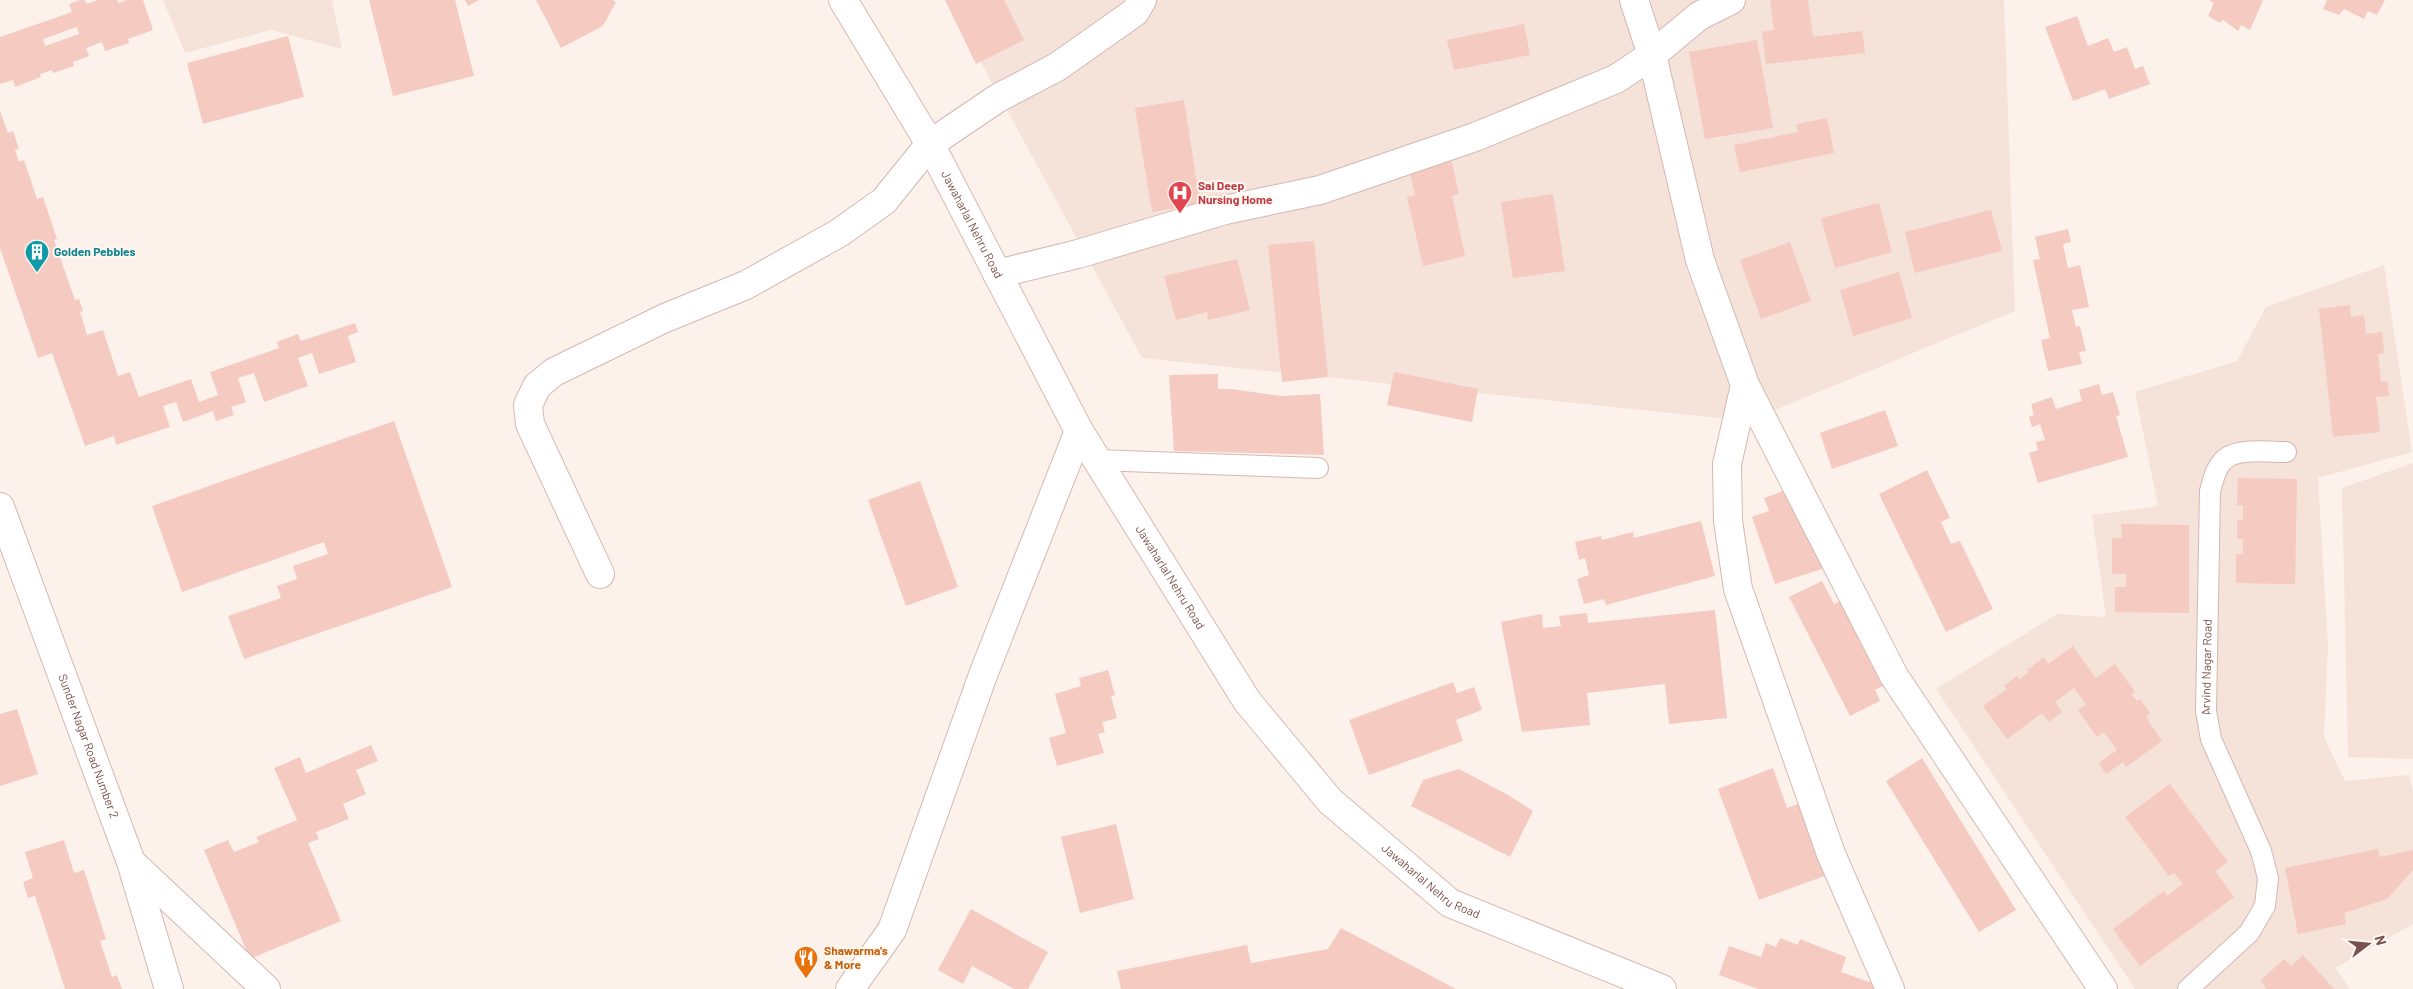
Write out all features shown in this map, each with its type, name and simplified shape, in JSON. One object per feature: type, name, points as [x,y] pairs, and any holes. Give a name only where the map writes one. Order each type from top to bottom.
[{"type":"street","name":"Jawaharlal Nehru Road","points":[[843,0],[930,144],[1079,431],[1246,701],[1330,801],[1450,903],[1662,989]]},
{"type":"street","points":[[600,574],[530,424],[528,406],[537,386],[554,372],[665,318],[746,285],[839,233],[884,201],[930,144],[998,98],[1057,67],[1135,12],[1142,0]]},
{"type":"street","points":[[1634,0],[1652,55],[1700,260],[1745,385],[1894,676],[2103,989]]},
{"type":"street","points":[[997,274],[1078,254],[1226,210],[1320,190],[1475,137],[1616,79],[1652,55],[1699,16],[1731,0]]},
{"type":"street","points":[[1745,385],[1727,464],[1728,521],[1738,588],[1831,854],[1890,989]]},
{"type":"street","points":[[850,989],[892,930],[983,675],[1079,431]]},
{"type":"street","name":"Sunder Nagar Road Number 2","points":[[0,507],[131,862],[169,989]]},
{"type":"street","points":[[131,862],[266,989]]},
{"type":"lane","name":"Arvind Nagar Road","points":[[2188,989],[2249,933],[2265,906],[2268,878],[2261,850],[2211,739],[2206,710],[2210,491],[2216,470],[2223,460],[2240,453],[2286,452]]},
{"type":"lane","points":[[1096,460],[1318,468]]},
{"type":"shaded area","points":[[163,0],[332,0],[342,49],[271,30],[185,53]]},
{"type":"shaded area","points":[[947,0],[2004,0],[2015,311],[1748,421],[1142,358]]},
{"type":"shaded area","points":[[2384,265],[2412,452],[2318,478],[2328,645],[2324,737],[2345,781],[2409,775],[2413,792],[2413,924],[2335,968],[2350,989],[2135,989],[1936,689],[2057,614],[2106,617],[2092,515],[2158,506],[2135,392],[2237,361],[2266,307]]},
{"type":"shaded area","points":[[2413,463],[2413,759],[2348,757],[2342,488]]},
{"type":"building","points":[[80,0],[85,0],[87,4],[98,0],[117,0],[119,3],[127,0],[143,0],[153,30],[128,39],[129,43],[105,51],[102,42],[86,48],[89,56],[73,62],[74,66],[53,73],[52,70],[40,74],[41,77],[15,87],[13,80],[0,84],[0,37],[72,12],[69,4]],"holes":[[[77,27],[79,34],[45,46],[43,39]]]},
{"type":"building","points":[[369,0],[455,0],[474,76],[393,96]]},
{"type":"building","points":[[465,0],[479,0],[468,6]]},
{"type":"building","points":[[536,0],[613,0],[616,2],[603,26],[561,48]]},
{"type":"building","points":[[945,0],[1004,0],[1024,40],[976,64]]},
{"type":"building","points":[[1770,0],[1808,0],[1813,37],[1862,31],[1865,53],[1766,64],[1762,32],[1774,30]]},
{"type":"building","points":[[2209,0],[2263,0],[2250,30],[2241,25],[2238,31],[2223,20],[2220,23],[2208,16],[2214,3]]},
{"type":"building","points":[[2327,0],[2385,0],[2377,15],[2368,11],[2364,19],[2344,9],[2339,15],[2323,9]]},
{"type":"building","points":[[2077,16],[2088,46],[2108,38],[2114,52],[2127,47],[2135,69],[2143,66],[2150,84],[2109,99],[2105,89],[2073,101],[2045,27]]},
{"type":"building","points":[[1524,24],[1530,55],[1454,70],[1447,40]]},
{"type":"building","points":[[288,36],[304,97],[203,124],[187,63]]},
{"type":"building","points":[[1757,40],[1773,128],[1705,139],[1689,52]]},
{"type":"building","points":[[1184,100],[1200,204],[1152,212],[1135,108]]},
{"type":"building","name":"Golden Pebbles","points":[[0,111],[8,133],[13,131],[19,149],[15,150],[19,162],[24,160],[37,199],[43,197],[57,239],[54,240],[75,300],[79,299],[83,311],[80,312],[87,335],[103,330],[118,376],[130,372],[139,397],[191,379],[199,402],[218,395],[210,372],[279,348],[277,342],[298,334],[301,341],[355,323],[358,332],[348,336],[356,362],[319,374],[312,353],[298,358],[308,386],[264,402],[254,373],[238,378],[246,402],[231,407],[234,415],[216,421],[213,411],[183,422],[176,402],[163,406],[170,427],[116,445],[114,436],[85,446],[52,353],[38,358],[0,248]]},
{"type":"building","points":[[1827,118],[1834,153],[1740,172],[1734,145],[1798,132],[1796,124]]},
{"type":"building","points":[[1451,159],[1459,194],[1452,196],[1465,256],[1423,266],[1407,197],[1415,195],[1409,169]]},
{"type":"building","points":[[1553,194],[1565,271],[1513,278],[1501,202]]},
{"type":"building","points":[[1879,203],[1892,252],[1835,268],[1821,218]]},
{"type":"building","points":[[1991,210],[2002,251],[1915,273],[1905,232]]},
{"type":"building","points":[[2068,229],[2071,242],[2063,244],[2068,268],[2080,265],[2089,307],[2072,310],[2076,327],[2080,326],[2086,351],[2079,352],[2082,364],[2048,371],[2041,340],[2050,338],[2033,260],[2040,259],[2035,237]]},
{"type":"building","points":[[1314,241],[1328,377],[1282,382],[1268,245]]},
{"type":"building","points":[[1790,242],[1811,301],[1761,319],[1740,260]]},
{"type":"building","points":[[1237,259],[1250,310],[1208,320],[1207,312],[1176,320],[1164,276]]},
{"type":"building","points":[[1899,272],[1912,318],[1853,336],[1840,290]]},
{"type":"building","points":[[2350,305],[2351,317],[2364,315],[2366,334],[2382,332],[2384,353],[2378,354],[2381,382],[2387,381],[2389,396],[2376,397],[2380,432],[2333,437],[2319,309]]},
{"type":"building","points":[[1394,372],[1478,389],[1472,422],[1387,405]]},
{"type":"building","points":[[1218,374],[1218,389],[1281,396],[1320,394],[1324,455],[1174,451],[1169,375]]},
{"type":"building","points":[[2099,384],[2102,395],[2113,392],[2120,415],[2116,416],[2128,457],[2038,483],[2029,453],[2038,450],[2036,442],[2045,440],[2040,424],[2032,427],[2029,417],[2034,415],[2031,404],[2052,397],[2056,409],[2082,401],[2079,390]]},
{"type":"building","points":[[1885,410],[1898,446],[1832,469],[1820,433]]},
{"type":"building","points":[[394,421],[452,587],[244,659],[228,616],[281,598],[277,586],[297,579],[293,566],[328,554],[324,542],[182,592],[152,506]]},
{"type":"building","points":[[1927,470],[1950,518],[1941,522],[1951,544],[1960,541],[1993,609],[1946,632],[1879,494]]},
{"type":"building","points":[[2238,478],[2297,479],[2295,584],[2236,583],[2236,554],[2243,554],[2243,539],[2237,539],[2237,520],[2243,520],[2243,505],[2237,505]]},
{"type":"building","points":[[920,481],[958,587],[906,606],[868,500]]},
{"type":"building","points":[[1794,487],[1822,569],[1775,584],[1752,517],[1769,511],[1764,498]]},
{"type":"building","points":[[1701,521],[1715,576],[1606,605],[1604,599],[1584,604],[1577,579],[1589,575],[1585,558],[1579,560],[1575,542],[1601,536],[1602,540],[1633,532],[1634,538]]},
{"type":"building","points":[[2121,524],[2189,525],[2189,613],[2115,612],[2115,587],[2126,587],[2126,574],[2112,574],[2112,538],[2122,538]]},
{"type":"building","points":[[1822,581],[1834,604],[1840,601],[1854,629],[1861,625],[1885,685],[1875,690],[1880,701],[1850,716],[1789,597]]},
{"type":"building","points":[[1715,610],[1727,718],[1669,724],[1665,684],[1587,693],[1590,725],[1522,732],[1501,622],[1542,614],[1543,628],[1561,626],[1559,616],[1587,613],[1588,623]]},
{"type":"building","points":[[2073,646],[2096,678],[2115,664],[2135,692],[2131,694],[2137,701],[2140,699],[2150,713],[2146,717],[2162,741],[2126,767],[2123,762],[2106,774],[2099,763],[2117,750],[2104,732],[2097,737],[2078,710],[2086,704],[2074,688],[2055,702],[2062,712],[2049,722],[2042,713],[2007,739],[1983,706],[2007,689],[2004,686],[2017,676],[2019,680],[2029,672],[2027,670],[2044,657],[2048,664]]},
{"type":"building","points":[[1108,670],[1115,695],[1111,696],[1117,718],[1102,722],[1105,732],[1098,734],[1104,753],[1057,766],[1049,738],[1066,733],[1055,694],[1081,686],[1079,678]]},
{"type":"building","points":[[1453,682],[1457,693],[1474,687],[1482,710],[1456,720],[1463,741],[1369,775],[1349,720]]},
{"type":"building","points":[[17,709],[38,774],[0,786],[0,714]]},
{"type":"building","points":[[371,745],[378,761],[356,770],[366,794],[343,804],[349,819],[316,832],[319,839],[308,843],[341,921],[250,959],[204,850],[228,840],[234,852],[259,842],[256,837],[297,820],[274,768],[300,757],[306,773]]},
{"type":"building","points":[[1922,758],[2016,910],[1979,932],[1886,781]]},
{"type":"building","points":[[1773,768],[1787,808],[1801,803],[1827,875],[1759,900],[1718,789]]},
{"type":"building","points":[[1459,769],[1508,795],[1533,811],[1510,857],[1411,806],[1423,780]]},
{"type":"building","points":[[2170,784],[2228,862],[2215,871],[2234,897],[2140,966],[2113,929],[2164,891],[2167,896],[2183,884],[2174,873],[2169,876],[2125,817]]},
{"type":"building","points":[[1116,824],[1134,899],[1080,913],[1061,837]]},
{"type":"building","points":[[64,840],[74,873],[84,870],[106,939],[100,941],[112,977],[117,975],[122,989],[65,989],[35,896],[28,898],[23,882],[33,878],[25,852]]},
{"type":"building","points":[[2378,849],[2380,857],[2413,850],[2413,870],[2387,899],[2344,913],[2346,924],[2298,934],[2285,868]]},
{"type":"building","points":[[971,909],[1048,952],[1028,989],[1014,989],[972,966],[963,984],[938,970]]},
{"type":"building","points":[[1341,928],[1456,989],[1121,989],[1117,971],[1247,945],[1251,963],[1328,949]]},
{"type":"building","points":[[1780,938],[1798,945],[1800,939],[1846,957],[1841,972],[1883,987],[1882,989],[1758,989],[1719,975],[1729,946],[1761,957],[1766,943],[1776,947]]},
{"type":"building","points":[[2303,955],[2334,989],[2265,989],[2266,987],[2260,981],[2284,959],[2291,966]]},
{"type":"place","name":"Sai Deep Nursing Home","points":[[1180,214]]},
{"type":"place","name":"Golden Pebbles","points":[[37,273]]},
{"type":"place","name":"Shawarma's & More","points":[[806,979]]}]
